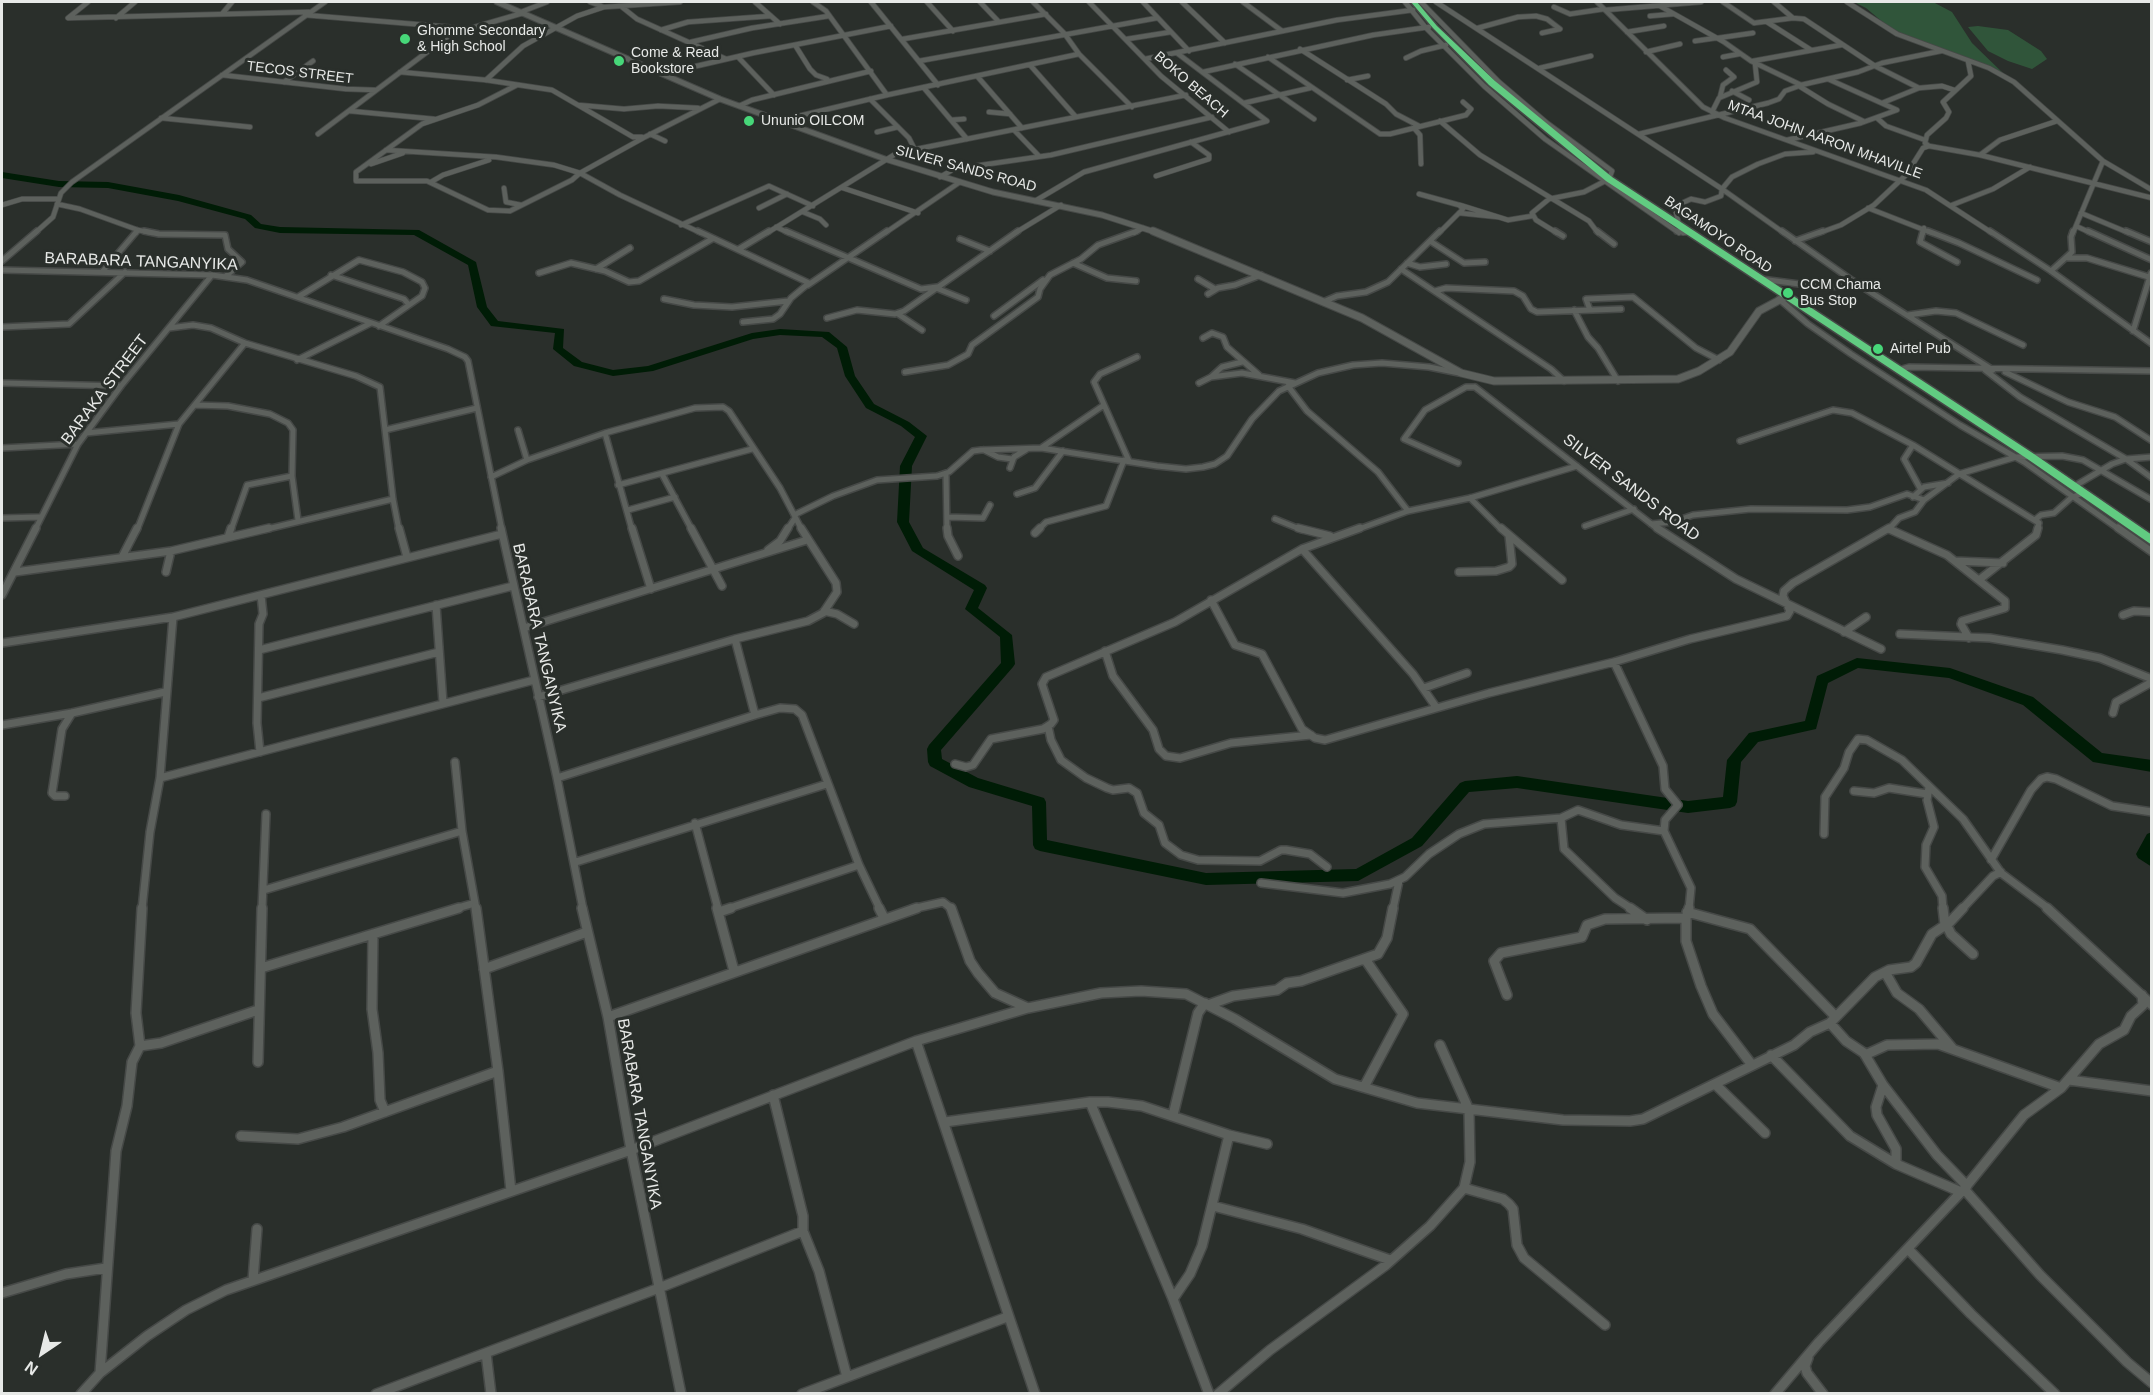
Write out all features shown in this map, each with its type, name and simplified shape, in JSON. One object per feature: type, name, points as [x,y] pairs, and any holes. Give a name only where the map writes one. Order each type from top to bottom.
[{"type":"highway","name":"BAGAMOYO ROAD","points":[[1416,6],[1448,45],[1607,181],[1679,225],[1783,298],[2030,456],[2073,492],[2084,494],[2151,541]]},
{"type":"street","points":[[88,2],[68,18],[307,14],[464,29]]},
{"type":"street","points":[[116,18],[135,2]]},
{"type":"street","points":[[222,14],[232,2]]},
{"type":"street","points":[[2,261],[53,217],[61,193],[72,182],[325,2]]},
{"type":"street","name":"SILVER SANDS ROAD","points":[[497,2],[720,99],[782,123],[940,177],[1035,201],[1061,205],[1143,228],[1323,302],[1401,339],[1461,374],[1477,378],[1494,381],[1678,379],[1700,371],[1719,360],[1733,348],[1759,311],[1783,298]]},
{"type":"street","points":[[318,134],[444,38],[464,29],[547,2]]},
{"type":"street","points":[[590,2],[604,7],[680,2]]},
{"type":"street","points":[[755,2],[780,24]]},
{"type":"street","points":[[813,2],[829,16],[887,95]]},
{"type":"street","points":[[871,2],[938,85]]},
{"type":"street","points":[[927,2],[953,31]]},
{"type":"street","points":[[980,2],[999,22]]},
{"type":"street","points":[[1033,2],[1064,33],[1079,54],[1132,107]]},
{"type":"street","name":"BOKO BEACH","points":[[1089,2],[1113,24],[1161,76],[1229,132]]},
{"type":"street","points":[[1143,2],[1190,51]]},
{"type":"street","points":[[1182,2],[1225,44]]},
{"type":"street","points":[[1243,2],[1281,32]]},
{"type":"street","points":[[1405,2],[1416,6],[1529,112]]},
{"type":"street","points":[[1437,2],[1722,189],[1854,281],[1997,370],[2068,402],[2115,417],[2151,441]]},
{"type":"street","name":"MTAA JOHN AARON MHAVILLE","points":[[1597,2],[1693,98],[1714,113],[1926,189],[2051,271],[2151,344]]},
{"type":"street","points":[[1651,2],[1717,38],[1753,62],[1863,121]]},
{"type":"street","points":[[1554,7],[1569,14],[1701,2]]},
{"type":"street","points":[[1723,2],[1754,23],[1793,18],[1808,21],[1875,66],[1919,88]]},
{"type":"street","points":[[1774,2],[1793,18]]},
{"type":"street","points":[[1847,2],[1897,34],[1989,68],[2014,82],[2103,161],[2151,190]]},
{"type":"street","points":[[1145,59],[1416,6]]},
{"type":"street","points":[[486,80],[523,46],[554,27],[604,7]]},
{"type":"street","points":[[622,7],[637,19],[692,42],[726,60]]},
{"type":"street","points":[[1536,16],[1541,13]]},
{"type":"street","points":[[903,39],[1046,14]]},
{"type":"street","points":[[1650,16],[1673,14]]},
{"type":"street","points":[[661,30],[688,22],[769,16]]},
{"type":"street","points":[[752,28],[761,24],[769,16]]},
{"type":"street","points":[[692,42],[752,28],[829,16]]},
{"type":"street","points":[[1478,28],[1518,17],[1536,16],[1547,19],[1561,28],[1542,33]]},
{"type":"street","points":[[919,61],[1113,24],[1157,18]]},
{"type":"street","points":[[1767,22],[1811,50]]},
{"type":"street","points":[[662,74],[891,26]]},
{"type":"street","points":[[1627,32],[1664,26]]},
{"type":"street","points":[[1203,72],[1386,32],[1431,27]]},
{"type":"street","points":[[1127,39],[1171,32]]},
{"type":"street","points":[[1695,41],[1753,33]]},
{"type":"street","points":[[1646,52],[1680,44]]},
{"type":"street","points":[[795,45],[820,80]]},
{"type":"street","points":[[1406,58],[1448,45],[1518,116],[1680,233],[1689,232]]},
{"type":"street","points":[[1753,62],[1841,45]]},
{"type":"street","points":[[1300,49],[1386,104],[1396,114],[1417,127],[1420,135],[1421,164]]},
{"type":"street","points":[[1639,134],[1714,113],[1768,104],[1779,99],[1785,91],[1800,86],[1941,51]]},
{"type":"street","points":[[1035,201],[1084,172],[1267,122],[1178,53]]},
{"type":"street","points":[[782,123],[799,116],[887,95],[1079,54]]},
{"type":"street","points":[[1723,57],[1739,54]]},
{"type":"street","points":[[1540,68],[1591,56]]},
{"type":"street","points":[[738,57],[774,95]]},
{"type":"street","points":[[1268,57],[1380,134],[1390,135],[1469,114],[1471,109],[1463,102]]},
{"type":"street","points":[[284,82],[313,61]]},
{"type":"street","points":[[1925,140],[1930,131],[1946,118],[1949,112],[1943,102],[1971,76],[1968,61]]},
{"type":"street","points":[[1720,98],[1732,91],[1750,87],[1757,82],[1753,62]]},
{"type":"street","points":[[1235,64],[1314,120]]},
{"type":"street","points":[[1030,65],[1076,117]]},
{"type":"street","points":[[1714,113],[1723,85],[1734,77],[1726,70]]},
{"type":"street","points":[[739,106],[748,101],[820,80],[871,71]]},
{"type":"street","points":[[400,72],[486,80],[552,90],[633,137],[647,135],[664,141]]},
{"type":"street","name":"TECOS STREET","points":[[222,75],[375,90]]},
{"type":"street","points":[[977,76],[1022,128]]},
{"type":"street","points":[[1347,80],[1368,76]]},
{"type":"street","points":[[1787,140],[1861,123],[1897,110],[1828,79]]},
{"type":"street","points":[[517,85],[490,100],[440,120],[422,124],[356,172],[357,181],[408,179],[431,182],[441,189],[488,210],[507,211],[572,180],[580,173],[647,135],[720,99]]},
{"type":"street","points":[[1882,103],[1919,88],[1942,86],[1954,90]]},
{"type":"street","points":[[924,88],[968,140]]},
{"type":"street","points":[[1244,103],[1310,88]]},
{"type":"street","points":[[1732,91],[1749,100]]},
{"type":"street","points":[[739,249],[843,188],[885,159],[914,148],[968,140],[1186,95]]},
{"type":"street","points":[[870,99],[909,138],[914,148]]},
{"type":"street","points":[[575,105],[624,109],[657,106],[701,108]]},
{"type":"street","points":[[350,111],[440,120]]},
{"type":"street","points":[[988,112],[1010,114]]},
{"type":"street","points":[[940,177],[954,169],[1039,156],[1137,137],[1212,117]]},
{"type":"street","points":[[161,118],[250,127]]},
{"type":"street","points":[[1878,118],[1886,126],[1925,140],[1929,146]]},
{"type":"street","points":[[951,120],[964,119]]},
{"type":"street","points":[[1440,121],[1480,156],[1582,217],[1598,233],[1614,244]]},
{"type":"street","points":[[1980,155],[2000,140],[2057,121]]},
{"type":"street","points":[[878,132],[898,127]]},
{"type":"street","points":[[1014,130],[1039,156]]},
{"type":"street","points":[[1156,176],[1209,159],[1209,155],[1191,141]]},
{"type":"street","points":[[1795,241],[1841,225],[1868,208],[1901,179],[1923,148],[1929,146],[1980,155],[2151,198]]},
{"type":"street","points":[[386,150],[500,158],[554,165],[580,173],[681,225],[808,281],[808,285]]},
{"type":"street","points":[[366,165],[408,152]]},
{"type":"street","points":[[1679,225],[1675,208],[1678,205],[1691,199],[1705,202],[1721,195],[1722,189],[1732,177],[1776,157],[1794,153],[1819,152]]},
{"type":"street","points":[[431,182],[447,173],[500,158]]},
{"type":"street","points":[[2051,271],[2072,252],[2071,237],[2103,161]]},
{"type":"street","points":[[1952,205],[1993,189],[2031,167]]},
{"type":"street","points":[[1532,216],[1534,211],[1549,199],[1584,192],[1607,181]]},
{"type":"street","points":[[744,322],[773,319],[808,285],[870,241],[918,213],[960,182]]},
{"type":"street","points":[[681,225],[769,186],[813,206]]},
{"type":"street","points":[[504,188],[506,202],[523,204]]},
{"type":"street","points":[[843,188],[918,213]]},
{"type":"street","points":[[759,208],[787,194]]},
{"type":"street","points":[[1419,194],[1512,220],[1532,216],[1563,236]]},
{"type":"street","points":[[2,205],[22,199],[57,202],[138,230],[170,235],[225,235],[228,249],[242,262],[226,276]]},
{"type":"street","points":[[898,314],[917,304],[1025,226],[1061,205]]},
{"type":"street","points":[[1323,302],[1337,296],[1366,292],[1383,285],[1459,213],[1463,207],[1459,205]]},
{"type":"street","points":[[1868,208],[1924,228],[2037,280]]},
{"type":"street","points":[[803,212],[820,219],[826,225]]},
{"type":"street","points":[[1459,213],[1500,217]]},
{"type":"street","points":[[2081,213],[2151,242]]},
{"type":"street","points":[[2076,226],[2151,260]]},
{"type":"street","points":[[776,227],[921,289],[938,287],[966,300]]},
{"type":"street","points":[[994,316],[1011,301],[1098,245],[1130,235],[1143,228]]},
{"type":"street","points":[[1924,228],[1919,238],[1920,242],[1958,262]]},
{"type":"street","points":[[103,272],[138,230]]},
{"type":"street","points":[[539,273],[571,263],[596,269],[629,282],[639,281],[712,239]]},
{"type":"street","points":[[960,239],[990,251]]},
{"type":"street","points":[[1430,241],[1464,263],[1485,262]]},
{"type":"street","points":[[596,269],[630,248]]},
{"type":"street","points":[[2068,258],[2087,258],[2151,276],[2133,331]]},
{"type":"street","points":[[298,297],[359,260],[403,272],[422,282],[425,288],[422,296],[379,326]]},
{"type":"street","points":[[1073,263],[1107,278],[1136,281]]},
{"type":"street","points":[[1407,263],[1420,267],[1446,264]]},
{"type":"street","points":[[1401,269],[1551,369],[1564,381]]},
{"type":"street","name":"BARABARA TANGANYIKA","points":[[2,270],[226,276],[298,297],[465,357],[471,370],[513,586],[576,862],[588,932],[608,1017],[631,1150],[681,1394]]},
{"type":"street","points":[[2,327],[69,324],[125,272]]},
{"type":"street","name":"BARAKA STREET","points":[[2,595],[78,444],[121,386],[212,275]]},
{"type":"street","points":[[331,275],[404,299],[410,305]]},
{"type":"street","points":[[1208,294],[1215,289],[1261,275]]},
{"type":"street","points":[[905,372],[948,364],[968,354],[972,345],[1038,297],[1040,288],[1048,278]]},
{"type":"street","points":[[1198,279],[1215,289]]},
{"type":"street","points":[[1759,279],[1795,285],[1834,287],[1854,281]]},
{"type":"street","points":[[1435,291],[1446,288],[1514,291],[1523,296],[1534,311],[1621,309]]},
{"type":"street","points":[[1590,310],[1586,299],[1633,297],[1696,348],[1719,360]]},
{"type":"street","points":[[1783,298],[1809,324],[1851,354],[1960,425],[2073,492],[2151,552]]},
{"type":"street","points":[[664,299],[694,305],[732,307],[789,301]]},
{"type":"street","points":[[827,318],[857,310],[898,314],[921,330]]},
{"type":"street","points":[[1574,310],[1588,337],[1598,348],[1618,381]]},
{"type":"street","points":[[1908,315],[1936,311],[1956,313],[2024,345]]},
{"type":"street","points":[[297,360],[371,323]]},
{"type":"street","points":[[169,328],[203,326],[297,360],[356,376],[380,387],[393,499],[400,538],[407,557]]},
{"type":"street","points":[[1203,338],[1212,333],[1219,334],[1242,362],[1262,377]]},
{"type":"street","points":[[122,557],[132,539],[179,424],[245,343]]},
{"type":"street","points":[[1035,533],[1046,522],[1106,506],[1111,498],[1127,461],[1094,382],[1096,378],[1137,357]]},
{"type":"street","points":[[1199,383],[1211,377],[1222,367],[1242,362]]},
{"type":"street","points":[[764,554],[780,541],[794,516],[833,496],[878,480],[937,476],[959,465],[974,451],[1041,448],[1185,469],[1215,464],[1227,456],[1252,419],[1271,397],[1318,373],[1353,365],[1382,363],[1429,367],[1461,374]]},
{"type":"street","points":[[1898,370],[1909,367],[2151,371]]},
{"type":"street","points":[[1985,369],[2020,397],[2126,459],[2151,478]]},
{"type":"street","points":[[1211,377],[1242,373],[1292,385],[1307,411],[1378,472],[1408,511]]},
{"type":"street","points":[[1458,463],[1404,439],[1425,410],[1466,387],[1475,387],[1477,378]]},
{"type":"street","points":[[2,383],[121,386]]},
{"type":"street","name":"SILVER SANDS ROAD","points":[[1475,387],[1651,524],[1736,579],[1881,649]]},
{"type":"street","points":[[195,405],[228,406],[282,419],[293,430],[292,476],[298,520]]},
{"type":"street","points":[[1041,448],[1104,405]]},
{"type":"street","points":[[385,430],[477,408]]},
{"type":"street","points":[[491,477],[527,460],[605,433],[695,408],[723,408],[729,411],[752,449],[780,488],[807,540],[836,583],[837,592],[824,611],[808,621],[735,639],[538,697]]},
{"type":"street","points":[[1740,441],[1833,410],[1852,413],[1913,445],[2004,503],[2036,519],[2039,523],[2036,535],[1979,580]]},
{"type":"street","points":[[86,433],[179,424]]},
{"type":"street","points":[[518,430],[527,460]]},
{"type":"street","points":[[605,433],[618,485],[651,589]]},
{"type":"street","points":[[2,448],[78,444]]},
{"type":"street","points":[[1913,445],[1904,459],[1920,488]]},
{"type":"street","points":[[982,450],[995,456],[1012,459],[1030,448]]},
{"type":"street","points":[[618,485],[752,449]]},
{"type":"street","points":[[1017,494],[1035,488],[1063,451]]},
{"type":"street","points":[[1105,651],[1113,676],[1153,730],[1159,749],[1166,756],[1180,758],[1231,744],[1313,737],[1325,740],[1436,707],[1614,662],[1690,639],[1787,616],[1790,612],[1784,591],[1793,583],[1889,529],[1889,526],[1899,518],[1915,512],[1924,500],[1959,474],[2016,457],[2072,457],[2101,469],[2151,500]]},
{"type":"street","points":[[2036,519],[2041,515],[2054,513],[2073,492],[2101,469],[2126,459],[2151,457]]},
{"type":"street","points":[[1010,468],[1012,459]]},
{"type":"street","points":[[955,764],[966,767],[973,765],[991,739],[1048,726],[1054,720],[1042,681],[1046,677],[1175,622],[1302,549],[1408,511],[1470,498],[1577,466]]},
{"type":"street","points":[[946,473],[948,536],[958,556]]},
{"type":"street","points":[[662,474],[722,586]]},
{"type":"street","points":[[228,537],[247,485],[292,476]]},
{"type":"street","points":[[1913,497],[1920,488],[1930,484],[1948,483]]},
{"type":"street","points":[[1651,524],[1693,515],[1751,509],[1847,510],[1889,502],[1907,494],[1924,500]]},
{"type":"street","points":[[627,510],[675,497]]},
{"type":"street","points":[[1470,498],[1509,536],[1562,580]]},
{"type":"street","points":[[15,572],[171,551],[393,499]]},
{"type":"street","points":[[946,517],[983,518],[990,505]]},
{"type":"street","points":[[1585,526],[1634,509]]},
{"type":"street","points":[[2,518],[40,517]]},
{"type":"street","points":[[1275,519],[1300,529],[1332,537]]},
{"type":"street","points":[[1668,522],[1672,531],[1670,536]]},
{"type":"street","points":[[1889,529],[1954,561],[2003,599],[2006,606],[1962,621],[1961,624],[1969,638]]},
{"type":"street","points":[[2,643],[172,617],[502,534]]},
{"type":"street","points":[[1459,572],[1497,571],[1509,567],[1512,564],[1509,536]]},
{"type":"street","points":[[524,628],[807,540]]},
{"type":"street","points":[[1302,549],[1424,688],[1436,707]]},
{"type":"street","points":[[166,572],[171,551]]},
{"type":"street","points":[[1954,561],[2003,563]]},
{"type":"street","points":[[259,650],[513,586]]},
{"type":"street","points":[[260,752],[258,698],[259,624],[263,614],[261,595]]},
{"type":"street","points":[[1211,600],[1235,645],[1242,650],[1258,651],[1262,654],[1302,729],[1313,737]]},
{"type":"street","points":[[436,605],[442,703]]},
{"type":"street","points":[[824,611],[843,617],[854,624]]},
{"type":"street","points":[[2123,615],[2134,611],[2151,612]]},
{"type":"street","points":[[100,1373],[116,1151],[127,1106],[132,1062],[140,1046],[136,1013],[141,916],[150,832],[160,778],[172,617]]},
{"type":"street","points":[[1844,632],[1866,617]]},
{"type":"street","points":[[1900,634],[1990,638],[2090,656],[2109,661],[2151,681]]},
{"type":"street","points":[[735,639],[755,715]]},
{"type":"street","points":[[258,698],[439,652]]},
{"type":"street","points":[[1614,662],[1663,766],[1665,789],[1678,805],[1665,820],[1664,831],[1691,888],[1691,901],[1686,915],[1686,941],[1701,986],[1713,1014],[1752,1065]]},
{"type":"street","points":[[1424,688],[1467,673]]},
{"type":"street","points":[[160,778],[534,680]]},
{"type":"street","points":[[2113,712],[2116,702],[2151,681]]},
{"type":"street","points":[[2,724],[72,713],[165,692]]},
{"type":"street","points":[[557,778],[755,715],[791,707],[798,711],[859,865],[884,918]]},
{"type":"street","points":[[65,796],[55,796],[52,793],[62,729],[72,713]]},
{"type":"street","points":[[1048,726],[1051,740],[1061,760],[1086,778],[1107,788],[1129,788],[1137,793],[1144,813],[1159,825],[1165,843],[1181,855],[1198,860],[1260,861],[1281,850],[1302,851],[1327,867]]},
{"type":"street","points":[[1824,834],[1825,796],[1844,768],[1849,752],[1858,739],[1867,740],[1902,760],[1928,790],[1963,819],[2001,872],[2061,919],[2151,1005]]},
{"type":"street","points":[[455,762],[462,831],[475,903],[498,1071],[511,1191]]},
{"type":"street","points":[[1991,860],[2031,790],[2041,779],[2047,777],[2056,779],[2112,806],[2151,812]]},
{"type":"street","points":[[576,862],[695,823],[827,784]]},
{"type":"street","points":[[1854,791],[1874,793],[1889,788],[1928,790]]},
{"type":"street","points":[[1928,790],[1934,827],[1926,845],[1925,867],[1942,896],[1945,925],[1955,938],[1973,954]]},
{"type":"street","points":[[1261,883],[1343,893],[1399,881],[1439,847],[1459,834],[1484,824],[1561,818],[1578,810],[1621,825],[1664,831]]},
{"type":"street","points":[[258,1062],[266,814]]},
{"type":"street","points":[[1561,818],[1564,849],[1569,855],[1616,898],[1647,920]]},
{"type":"street","points":[[695,823],[708,881],[719,912],[734,971]]},
{"type":"street","points":[[264,890],[462,831]]},
{"type":"street","points":[[719,912],[859,865]]},
{"type":"street","points":[[81,1394],[100,1373],[147,1336],[186,1310],[226,1290],[631,1150],[916,1041],[1028,1008],[1101,993],[1141,991],[1186,994],[1335,1079],[1418,1102],[1563,1120],[1630,1121],[1660,1113],[1716,1085],[1724,1078],[1794,1045],[1810,1032],[1833,1020],[1869,982],[1885,972],[1906,968],[1916,963],[1932,934],[1945,925],[1993,876],[2001,872]]},
{"type":"street","points":[[1173,1115],[1198,1013],[1207,1004],[1243,994],[1277,990],[1287,983],[1378,954],[1384,945],[1399,881]]},
{"type":"street","points":[[261,968],[475,903]]},
{"type":"street","points":[[608,1017],[884,918],[934,903],[947,904],[955,915],[970,962],[995,993],[1028,1008]]},
{"type":"street","points":[[1507,996],[1495,968],[1494,961],[1498,954],[1582,937],[1587,925],[1592,922],[1605,919],[1647,920],[1686,915],[1730,922],[1750,929],[1833,1020],[1846,1041],[1865,1055],[1883,1085],[1964,1189],[2040,1275],[2151,1383]]},
{"type":"street","points":[[484,969],[588,932]]},
{"type":"street","points":[[373,934],[372,1009],[378,1053],[380,1100],[385,1112]]},
{"type":"street","points":[[1364,1087],[1403,1014],[1365,959]]},
{"type":"street","points":[[1885,972],[1897,993],[1919,1009],[1954,1049]]},
{"type":"street","points":[[1775,1394],[1834,1325],[1909,1250],[1964,1189],[2024,1115],[2061,1088],[2099,1044],[2124,1030],[2131,1016],[2143,1005],[2142,995]]},
{"type":"street","points":[[140,1046],[161,1042],[258,1011]]},
{"type":"street","points":[[916,1041],[945,1122],[1007,1317],[1035,1394]]},
{"type":"street","points":[[1865,1055],[1887,1046],[1908,1043],[1938,1044],[2031,1080],[2061,1088]]},
{"type":"street","points":[[1218,1394],[1270,1350],[1390,1260],[1430,1226],[1464,1188],[1470,1162],[1469,1110],[1440,1045]]},
{"type":"street","points":[[1771,1055],[1850,1136],[1896,1164],[1964,1189]]},
{"type":"street","points":[[241,1136],[298,1139],[343,1127],[498,1071]]},
{"type":"street","points":[[2069,1080],[2151,1091]]},
{"type":"street","points":[[1716,1085],[1765,1133]]},
{"type":"street","points":[[1883,1085],[1876,1107],[1877,1115],[1896,1149],[1896,1164]]},
{"type":"street","points":[[773,1095],[803,1216],[803,1231],[819,1271],[847,1377]]},
{"type":"street","points":[[1090,1102],[1173,1299],[1209,1394]]},
{"type":"street","points":[[945,1122],[1090,1102],[1142,1106],[1229,1135],[1267,1144]]},
{"type":"street","points":[[1173,1299],[1197,1260],[1213,1206],[1229,1135]]},
{"type":"street","points":[[1464,1188],[1503,1199],[1509,1204],[1513,1209],[1517,1245],[1524,1258],[1605,1325]]},
{"type":"street","points":[[1213,1206],[1302,1228],[1390,1260]]},
{"type":"street","points":[[253,1280],[257,1229]]},
{"type":"street","points":[[376,1394],[401,1389],[486,1353],[803,1231]]},
{"type":"street","points":[[1909,1250],[1971,1314],[2055,1394]]},
{"type":"street","points":[[2,1293],[66,1274],[106,1268]]},
{"type":"street","points":[[802,1394],[1007,1317]]},
{"type":"street","points":[[486,1353],[491,1394]]},
{"type":"street","points":[[1809,1356],[1805,1366],[1807,1373],[1823,1394]]},
{"type":"green space","points":[[1854,2],[1933,2],[1952,12],[1972,43],[2006,76],[1909,38],[1891,29],[1866,8]]},
{"type":"green space","points":[[1968,27],[2008,30],[2041,51],[2047,59],[2032,69],[2008,61],[1988,51]]},
{"type":"waterway","points":[[2,175],[59,184],[108,185],[179,198],[248,217],[258,226],[280,230],[416,232],[473,264],[482,307],[495,324],[560,331],[558,349],[578,364],[613,373],[649,369],[752,336],[780,332],[825,334],[842,347],[850,376],[870,406],[905,424],[921,436],[906,466],[903,522],[918,551],[981,588],[971,609],[1006,635],[1008,664],[934,749],[935,762],[974,783],[1039,802],[1040,845],[1206,879],[1358,875],[1417,842],[1465,787],[1517,782],[1688,807],[1730,802],[1734,760],[1754,737],[1811,725],[1822,680],[1857,663],[1950,673],[2028,701],[2098,758],[2152,766]]},
{"type":"waterway","points":[[2152,838],[2143,854],[2152,861]]},
{"type":"place","name":"Ghomme Secondary & High School","points":[[405,39]]},
{"type":"place","name":"Come & Read Bookstore","points":[[619,61]]},
{"type":"place","name":"Ununio OILCOM","points":[[749,121]]},
{"type":"place","name":"CCM Chama Bus Stop","points":[[1788,293]]},
{"type":"place","name":"Airtel Pub","points":[[1878,349]]}]
